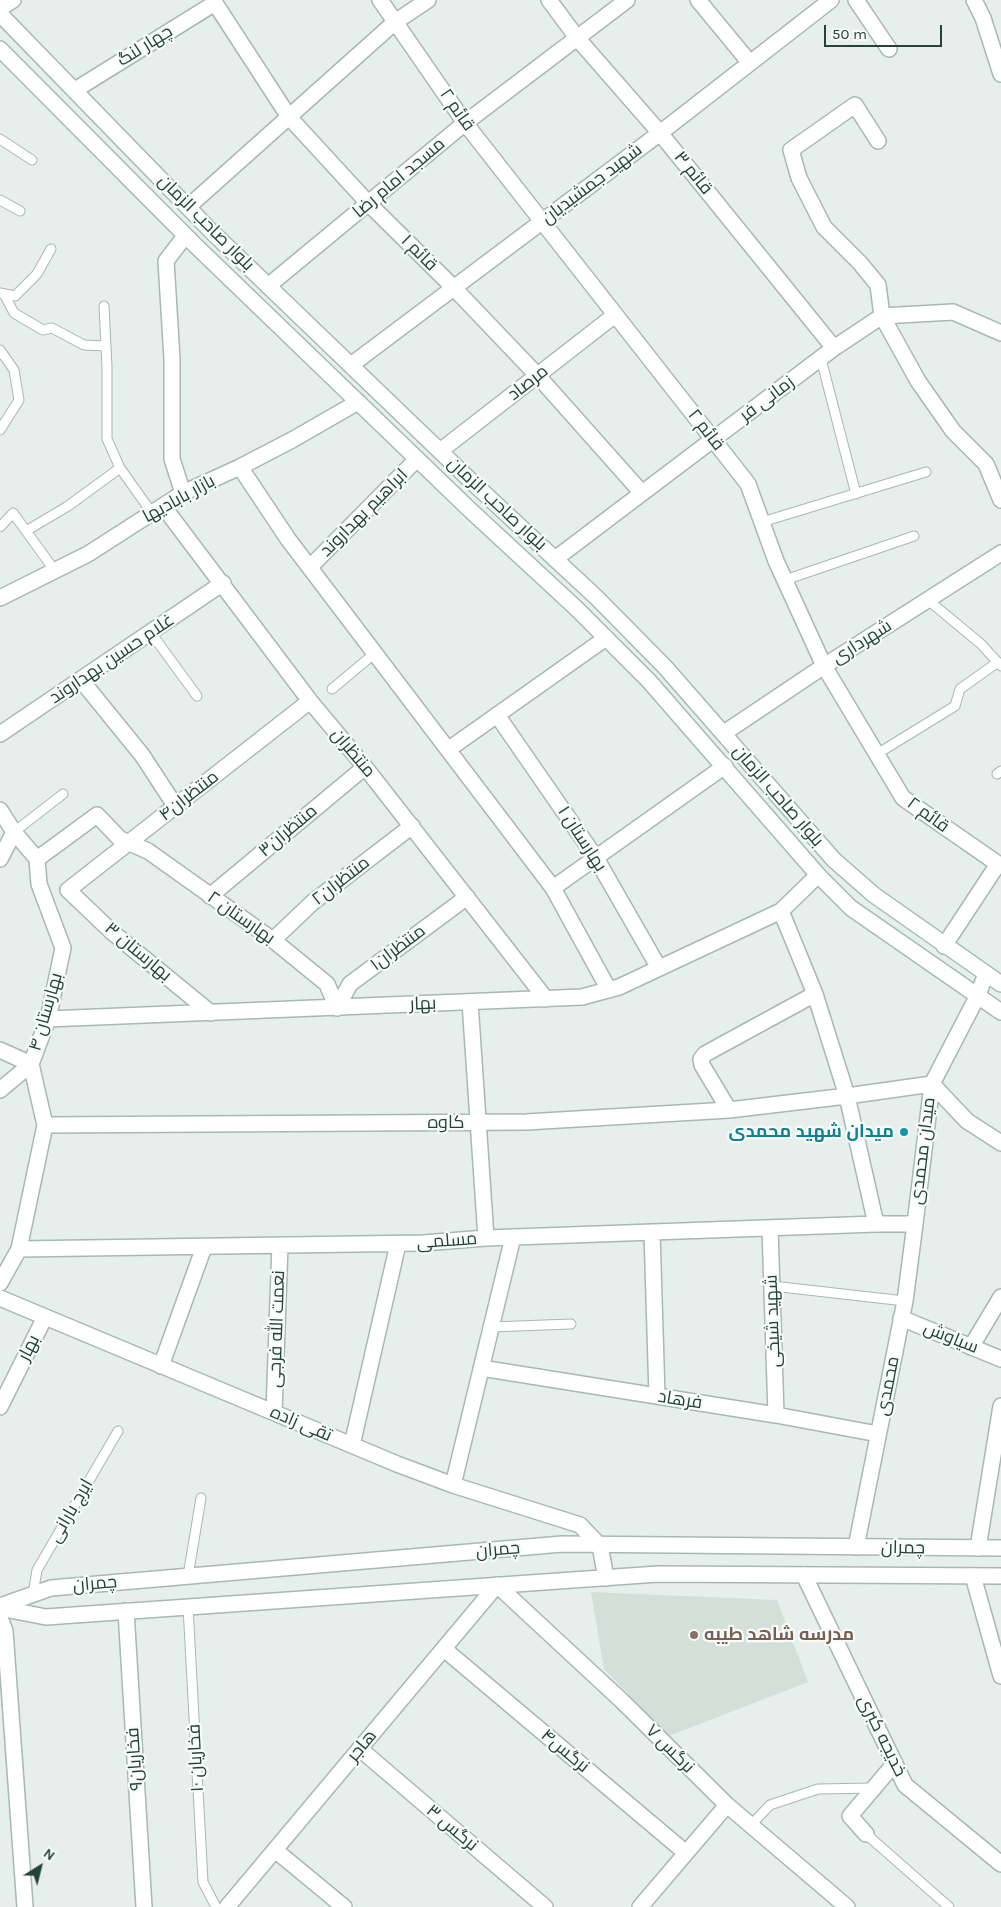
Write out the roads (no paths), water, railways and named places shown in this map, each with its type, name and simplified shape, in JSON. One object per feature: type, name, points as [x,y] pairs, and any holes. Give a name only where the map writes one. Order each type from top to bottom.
[{"type":"street","points":[[0,8],[13,0]]},
{"type":"street","name":"قائم ۲","points":[[380,0],[465,123],[748,484],[785,580],[824,666],[903,798],[999,865]]},
{"type":"street","points":[[188,207],[395,22],[428,0]]},
{"type":"street","name":"قائم ۳","points":[[548,0],[578,39],[660,133],[834,348]]},
{"type":"street","name":"مسجد امام رضا","points":[[268,286],[465,123],[627,0]]},
{"type":"street","points":[[698,0],[750,63]]},
{"type":"street","name":"شهید جمشیدیان","points":[[351,365],[453,287],[542,223],[831,0]]},
{"type":"street","points":[[856,0],[889,48]]},
{"type":"street","points":[[974,0],[983,18],[1001,74]]},
{"type":"street","name":"چهار لنگ","points":[[75,90],[214,1]]},
{"type":"street","name":"قائم ۱","points":[[214,1],[290,116],[368,203],[453,287],[537,375],[642,493]]},
{"type":"street","name":"بلوار صاحب الزمان","points":[[0,14],[188,207],[268,286],[555,558],[665,667],[834,860],[874,895],[944,946],[1001,984]]},
{"type":"street","name":"بلوار صاحب الزمان","points":[[0,49],[186,236],[649,681],[818,875],[851,908],[1001,1012]]},
{"type":"street","points":[[878,141],[855,105],[791,150],[799,178],[824,228],[860,263],[878,285],[882,316],[918,381],[953,431],[986,464],[1001,500]]},
{"type":"street","points":[[183,493],[172,459],[172,359],[166,261],[186,236]]},
{"type":"street","points":[[882,316],[954,312],[1001,333]]},
{"type":"street","name":"مرصاد","points":[[440,451],[615,315]]},
{"type":"street","name":"زمانی فر","points":[[555,558],[834,348],[882,316]]},
{"type":"street","name":"بازار بابادیها","points":[[0,598],[88,554],[183,493],[240,467],[358,402],[373,387]]},
{"type":"street","name":"ابراهیم بهداروند","points":[[310,567],[417,459]]},
{"type":"street","points":[[240,467],[310,567],[553,888],[609,990]]},
{"type":"street","name":"منتظران","points":[[157,509],[223,583],[310,701],[366,766],[546,999]]},
{"type":"street","name":"شهرداری","points":[[724,733],[824,666],[1001,554]]},
{"type":"street","name":"غلام حسین بهداروند","points":[[0,734],[223,583]]},
{"type":"street","points":[[449,749],[606,638]]},
{"type":"street","points":[[81,680],[142,755],[176,807]]},
{"type":"street","name":"منتظران۴","points":[[68,890],[310,701]]},
{"type":"street","name":"بهارستان ۱","points":[[497,715],[596,858],[659,968]]},
{"type":"street","name":"منتظران۳","points":[[210,896],[366,766]]},
{"type":"street","points":[[553,888],[725,766]]},
{"type":"street","points":[[0,810],[14,832],[37,859]]},
{"type":"street","name":"بهارستان ۲","points":[[37,859],[97,816],[120,838],[148,850],[273,940],[327,984],[337,1008]]},
{"type":"street","name":"منتظران۲","points":[[273,940],[312,902],[412,826]]},
{"type":"street","points":[[0,859],[14,832]]},
{"type":"street","name":"بهارستان ۴","points":[[0,1283],[19,1249],[44,1125],[30,1064],[48,1019],[63,948],[39,884],[37,859]]},
{"type":"street","points":[[944,946],[999,865]]},
{"type":"street","name":"بهار","points":[[48,1019],[582,998],[609,990],[781,911],[818,875]]},
{"type":"street","name":"بهارستان ۳","points":[[68,890],[112,932],[211,1012]]},
{"type":"street","name":"منتظران۱","points":[[337,1008],[350,984],[467,897]]},
{"type":"street","points":[[781,911],[815,994],[847,1096],[876,1224]]},
{"type":"street","points":[[986,974],[977,997],[932,1084],[967,1122],[1001,1143]]},
{"type":"street","points":[[729,1110],[702,1065],[701,1059],[704,1054],[815,994]]},
{"type":"street","points":[[470,1002],[486,1238]]},
{"type":"street","points":[[0,1050],[30,1064],[0,1090]]},
{"type":"street","name":"میدان محمدی","points":[[847,1096],[932,1084],[915,1224],[876,1224]]},
{"type":"street","name":"کاوه","points":[[44,1125],[526,1122],[729,1110],[847,1096]]},
{"type":"street","name":"مسلمی","points":[[19,1249],[398,1244],[486,1238],[876,1224]]},
{"type":"street","name":"محمدی","points":[[856,1548],[901,1318],[915,1224]]},
{"type":"street","name":"شهید شیخی","points":[[770,1228],[776,1415]]},
{"type":"street","points":[[652,1232],[657,1396]]},
{"type":"street","points":[[454,1485],[513,1237]]},
{"type":"street","points":[[352,1445],[398,1244]]},
{"type":"street","name":"نعمت الله فرجی","points":[[274,1412],[280,1245]]},
{"type":"street","points":[[161,1366],[204,1247]]},
{"type":"street","points":[[971,1346],[1001,1297]]},
{"type":"street","name":"تقی زاده","points":[[0,1298],[352,1445],[454,1485],[580,1525],[600,1546]]},
{"type":"street","name":"بهار","points":[[0,1407],[45,1317]]},
{"type":"street","name":"سیاوش","points":[[901,1318],[1001,1359]]},
{"type":"street","name":"فرهاد","points":[[481,1368],[776,1415],[878,1434]]},
{"type":"street","points":[[978,1548],[1001,1406]]},
{"type":"street","name":"چمران","points":[[0,1607],[51,1588],[562,1544],[600,1546],[1001,1548]]},
{"type":"street","points":[[600,1546],[606,1578]]},
{"type":"street","name":"چمران","points":[[0,1607],[46,1617],[658,1574],[1001,1576]]},
{"type":"street","name":"خدیجه کبری","points":[[804,1575],[905,1784],[1001,1864]]},
{"type":"street","points":[[973,1576],[1001,1676]]},
{"type":"street","name":"هاجر","points":[[227,1907],[497,1585]]},
{"type":"street","name":"نرگس ۷","points":[[497,1585],[622,1700],[727,1805],[847,1907]]},
{"type":"street","name":"فخاریان۹","points":[[126,1612],[144,1907]]},
{"type":"street","points":[[0,1618],[5,1630],[5,1706],[25,1907]]},
{"type":"street","name":"نرگس۴","points":[[444,1649],[686,1853]]},
{"type":"street","name":"نرگس ۳","points":[[360,1749],[545,1907]]},
{"type":"street","points":[[866,1834],[850,1816],[895,1763]]},
{"type":"street","points":[[641,1907],[727,1805]]},
{"type":"street","points":[[275,1850],[344,1907]]},
{"type":"lane","points":[[0,139],[32,160]]},
{"type":"lane","points":[[0,200],[20,211]]},
{"type":"lane","points":[[2,294],[15,296],[37,274],[51,249]]},
{"type":"lane","points":[[2,294],[14,313],[43,330],[52,328],[84,345],[106,346]]},
{"type":"lane","points":[[104,306],[107,439],[120,468],[157,509]]},
{"type":"lane","points":[[0,350],[14,370],[19,400],[0,430]]},
{"type":"lane","points":[[820,359],[856,494]]},
{"type":"lane","points":[[26,530],[68,506],[120,468]]},
{"type":"lane","points":[[762,522],[926,472]]},
{"type":"lane","points":[[0,527],[13,513],[55,570]]},
{"type":"lane","points":[[785,580],[914,536]]},
{"type":"lane","points":[[877,754],[955,706],[960,689],[999,664],[981,644],[928,600]]},
{"type":"lane","points":[[151,633],[197,696]]},
{"type":"lane","points":[[332,689],[375,653]]},
{"type":"lane","points":[[14,832],[63,794]]},
{"type":"lane","points":[[772,1286],[904,1301]]},
{"type":"lane","points":[[491,1327],[571,1324]]},
{"type":"lane","name":"ایرج بارانی","points":[[33,1594],[37,1570],[118,1431]]},
{"type":"lane","points":[[188,1576],[201,1498]]},
{"type":"lane","name":"فخاریان ۱۰","points":[[188,1607],[203,1882],[216,1907]]},
{"type":"lane","points":[[751,1825],[770,1805],[818,1789],[874,1788]]},
{"type":"lane","points":[[866,1834],[949,1907]]},
{"type":"place","name":"میدان شهید محمدی","points":[[904,1132]]},
{"type":"place","name":"مدرسه شاهد طیبه","points":[[694,1635]]}]
